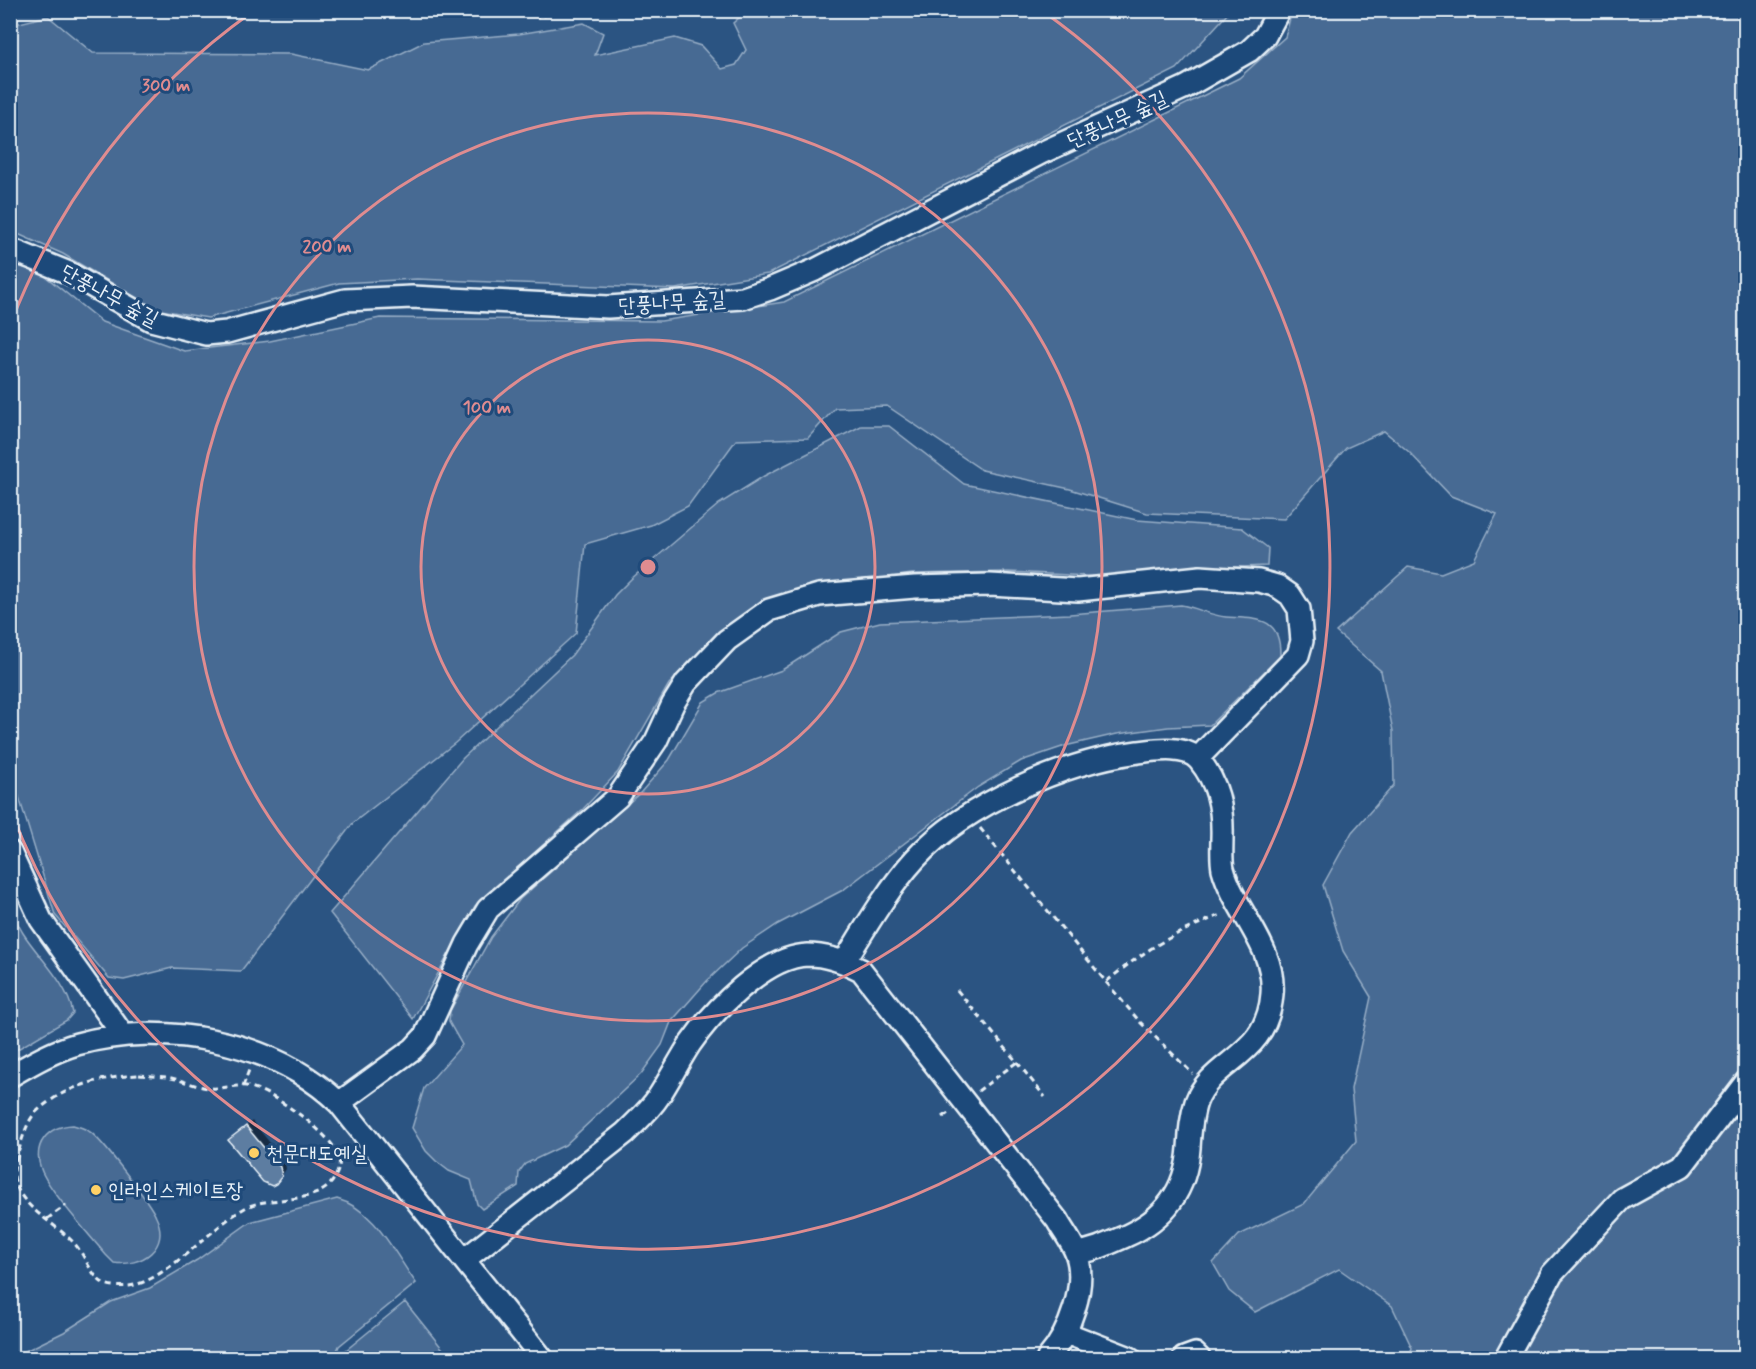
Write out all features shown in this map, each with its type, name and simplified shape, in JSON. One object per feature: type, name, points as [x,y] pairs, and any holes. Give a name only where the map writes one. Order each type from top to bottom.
[{"type":"lane","name":"단풍나무 숲길","points":[[10,249],[69,273],[151,320],[206,334],[227,332],[345,300],[412,297],[609,307],[742,298],[770,290],[814,270],[1041,153],[1186,87],[1249,51],[1269,30],[1280,10]]},
{"type":"lane","points":[[339,1103],[413,1049],[426,1035],[467,944],[488,909],[618,797],[656,741],[673,704],[686,683],[727,640],[769,610],[819,595],[915,587],[990,585],[1078,590],[1200,577],[1259,581],[1277,586],[1290,595],[1299,609],[1302,641],[1298,655],[1198,758]]},
{"type":"lane","points":[[843,962],[898,879],[916,857],[938,838],[970,816],[1013,791],[1105,757],[1171,750],[1198,758],[1212,780],[1222,809],[1222,865],[1239,908],[1265,952],[1272,993],[1267,1016],[1249,1048],[1204,1085],[1192,1115],[1189,1150],[1178,1192],[1165,1209],[1139,1230],[1089,1251],[1076,1252]]},
{"type":"lane","points":[[10,852],[41,920],[123,1035]]},
{"type":"lane","points":[[464,1260],[625,1133],[658,1097],[692,1042],[714,1014],[761,973],[792,957],[809,955],[843,962],[861,970],[1057,1220],[1076,1252],[1080,1271],[1074,1311],[1062,1341],[1048,1359]]},
{"type":"lane","points":[[10,1076],[75,1045],[123,1035],[177,1035],[244,1050],[288,1066],[309,1078],[339,1103],[542,1359]]},
{"type":"lane","points":[[1506,1359],[1552,1274],[1622,1199],[1682,1166],[1746,1082]]},
{"type":"lane","points":[[1066,1333],[1130,1359]]},
{"type":"lane","points":[[1184,1359],[1195,1354],[1198,1359]]},
{"type":"path","points":[[524,10],[539,16],[570,10]]},
{"type":"path","points":[[970,816],[1140,1022],[1204,1085]]},
{"type":"path","points":[[1106,982],[1143,952],[1161,941],[1239,908]]},
{"type":"path","points":[[957,990],[1045,1097]]},
{"type":"path","points":[[986,1084],[1017,1062]]},
{"type":"path","points":[[139,1075],[167,1077],[212,1089],[247,1086],[272,1096],[330,1139],[339,1157],[339,1168],[334,1179],[325,1189],[307,1196],[251,1205],[188,1254],[146,1280],[130,1286],[110,1286],[99,1281],[74,1243],[47,1219],[28,1203],[15,1182],[15,1164],[21,1145],[34,1114],[70,1089],[94,1081],[139,1075]]},
{"type":"path","points":[[47,1219],[66,1205]]},
{"type":"shaded area","points":[[747,11],[1230,11],[1177,69],[768,274],[675,289],[417,279],[339,283],[208,318],[155,309],[63,254],[11,231],[11,25],[48,16],[93,53],[291,54],[368,70],[424,42],[519,34],[584,23],[603,33],[595,55],[675,38],[701,46],[722,69],[736,65],[746,50],[733,23]]},
{"type":"shaded area","points":[[1292,11],[1745,11],[1745,1358],[1408,1358],[1412,1348],[1392,1306],[1339,1269],[1255,1312],[1229,1291],[1213,1263],[1239,1235],[1304,1204],[1356,1141],[1351,1089],[1371,997],[1343,951],[1323,885],[1352,832],[1394,785],[1393,731],[1381,671],[1336,632],[1408,567],[1441,573],[1474,560],[1497,514],[1451,496],[1409,452],[1384,431],[1346,448],[1284,519],[1147,513],[1070,489],[982,470],[887,406],[835,408],[808,438],[736,440],[688,506],[651,525],[585,544],[576,633],[455,743],[353,823],[241,971],[172,968],[124,980],[109,978],[55,915],[11,771],[10,264],[40,272],[102,322],[184,351],[270,341],[380,318],[661,321],[784,302],[1239,78],[1285,37]]},
{"type":"shaded area","points":[[861,426],[889,426],[964,484],[1137,520],[1242,528],[1268,548],[1267,566],[1109,577],[1008,572],[912,574],[829,585],[716,640],[669,684],[618,772],[583,809],[475,906],[413,1019],[330,913],[463,758],[572,655],[615,595],[631,579],[719,504],[764,476]]},
{"type":"shaded area","points":[[1181,605],[1220,616],[1265,622],[1276,633],[1279,643],[1280,656],[1210,725],[1168,727],[1117,734],[1065,746],[1021,761],[978,787],[843,890],[778,924],[742,948],[707,981],[671,1022],[662,1045],[641,1074],[565,1145],[525,1164],[519,1172],[518,1186],[482,1209],[477,1204],[471,1180],[449,1171],[426,1151],[412,1128],[424,1088],[462,1045],[449,1022],[450,1011],[491,937],[520,899],[641,792],[669,760],[703,702],[718,693],[782,670],[841,632],[880,622],[1070,614]]},
{"type":"shaded area","points":[[10,907],[23,933],[65,991],[73,1013],[67,1020],[11,1053]]},
{"type":"shaded area","name":"인라인스케이트장","points":[[73,1125],[96,1137],[136,1186],[156,1217],[160,1228],[160,1238],[151,1253],[143,1258],[134,1262],[114,1263],[70,1212],[45,1177],[39,1160],[44,1138],[56,1129]]},
{"type":"shaded area","points":[[337,1199],[350,1204],[373,1222],[416,1283],[339,1346],[334,1358],[11,1358],[64,1332],[111,1302],[150,1288],[197,1260],[250,1222]]},
{"type":"shaded area","points":[[405,1302],[450,1358],[343,1358],[340,1355]]},
{"type":"building","name":"천문대도예실","points":[[246,1126],[280,1167],[282,1176],[272,1186],[263,1182],[228,1140]]},
{"type":"place","name":"천문대도예실","points":[[254,1153]]},
{"type":"place","name":"인라인스케이트장","points":[[96,1190]]}]
